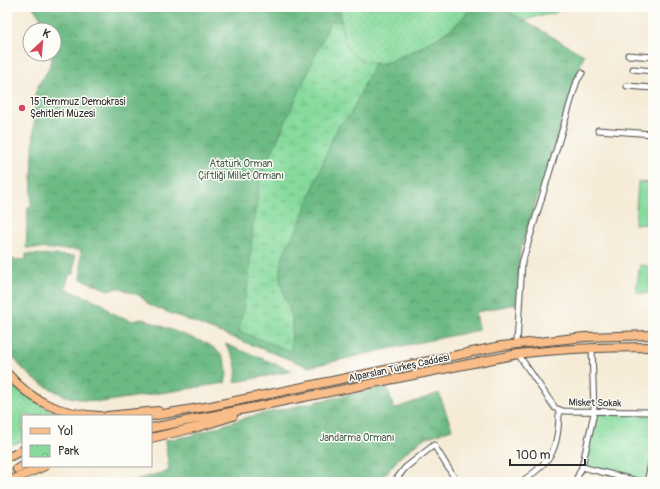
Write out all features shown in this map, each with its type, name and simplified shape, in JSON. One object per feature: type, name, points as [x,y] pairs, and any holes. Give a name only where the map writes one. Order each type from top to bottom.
[{"type":"main road","name":"Alparslan Türkeş Caddesi","points":[[211,406],[517,343],[585,337],[653,336]]},
{"type":"main road","name":"Alparslan Türkeş Caddesi","points":[[152,428],[518,354],[592,347],[653,347]]},
{"type":"main road","points":[[7,373],[18,385],[30,394],[56,409],[91,415]]},
{"type":"main road","points":[[117,415],[211,406]]},
{"type":"main road","points":[[152,416],[211,406]]},
{"type":"main road","points":[[152,438],[198,427],[263,406]]},
{"type":"main road","points":[[11,456],[22,450]]},
{"type":"main road","points":[[7,482],[43,467]]},
{"type":"street","points":[[628,55],[653,57]]},
{"type":"street","points":[[633,69],[653,71]]},
{"type":"street","points":[[517,343],[522,263],[577,81],[582,73]]},
{"type":"street","points":[[627,86],[653,88]]},
{"type":"street","points":[[598,130],[653,134]]},
{"type":"street","points":[[575,482],[582,467],[594,413],[592,347]]},
{"type":"street","name":"Misket Sokak","points":[[518,354],[556,408],[559,410],[594,413],[653,412]]},
{"type":"street","points":[[521,482],[535,473],[554,451],[558,433],[559,410]]},
{"type":"street","points":[[394,482],[405,468],[434,445],[457,482]]},
{"type":"street","points":[[647,482],[653,455]]},
{"type":"street","points":[[582,467],[641,482]]},
{"type":"green space","name":"Atatürk Orman Çiftliği Millet Ormanı","points":[[33,7],[340,7],[342,33],[349,51],[360,61],[377,64],[391,61],[436,39],[458,23],[471,7],[500,7],[584,55],[520,251],[516,304],[476,312],[479,330],[309,367],[149,305],[141,296],[119,288],[108,290],[81,279],[81,250],[26,248],[28,207],[31,207],[35,94],[39,84],[48,70],[50,62],[62,62],[62,22],[43,22]]},
{"type":"green space","points":[[340,7],[471,7],[458,23],[436,39],[391,61],[377,64],[360,61],[349,51],[342,33]]},
{"type":"green space","points":[[498,7],[576,7],[559,10],[553,14],[540,15],[521,22]]},
{"type":"green space","points":[[331,21],[341,22],[346,44],[354,55],[359,59],[374,64],[350,115],[339,125],[333,137],[296,231],[285,249],[280,268],[280,279],[292,318],[291,351],[239,331],[249,278],[253,224],[261,176]]},
{"type":"green space","points":[[638,182],[653,183],[653,225],[635,224]]},
{"type":"green space","points":[[26,254],[75,256],[74,274],[69,275],[65,289],[102,303],[110,312],[132,321],[143,319],[208,344],[222,356],[224,360],[227,371],[225,383],[102,402],[65,396],[49,388],[34,379],[20,366],[7,347],[7,259],[26,260]]},
{"type":"green space","points":[[640,265],[653,267],[649,294],[636,292]]},
{"type":"green space","points":[[225,344],[293,371],[235,382],[235,362],[231,352]]},
{"type":"green space","points":[[7,378],[48,409],[67,415],[22,415],[22,441],[7,446]]},
{"type":"green space","name":"Jandarma Ormanı","points":[[387,386],[394,409],[439,393],[452,429],[423,439],[400,457],[379,482],[127,482],[169,471],[165,440],[190,436],[248,417]]},
{"type":"green space","points":[[653,412],[653,441],[647,482],[641,482],[582,467],[594,413]]},
{"type":"tunnel","points":[[7,473],[17,469]]},
{"type":"place","name":"15 Temmuz Demokrasi Şehitleri Müzesi","points":[[22,108]]}]
